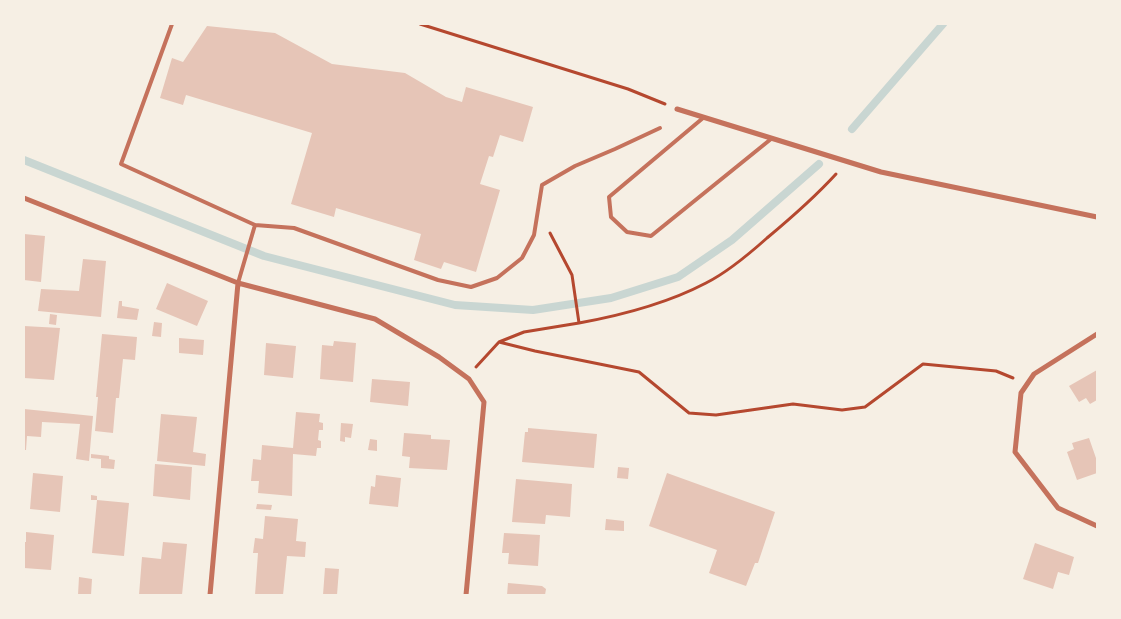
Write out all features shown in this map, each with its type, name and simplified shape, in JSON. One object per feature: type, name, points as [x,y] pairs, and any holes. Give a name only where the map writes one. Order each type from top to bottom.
[{"type":"street","points":[[677,109],[881,172],[1097,217]]},
{"type":"street","points":[[24,198],[238,283],[375,319],[439,357],[469,379],[484,402],[466,595]]},
{"type":"street","points":[[210,595],[238,283]]},
{"type":"street","points":[[1097,334],[1034,374],[1027,384],[1021,393],[1015,452],[1058,508],[1097,526]]},
{"type":"lane","points":[[172,24],[121,164],[255,225],[294,228],[438,280],[471,286],[497,278],[522,258],[534,235],[542,185],[575,166],[660,128]]},
{"type":"lane","points":[[703,118],[609,197],[611,217],[627,232],[651,236],[771,139]]},
{"type":"lane","points":[[238,283],[255,225]]},
{"type":"path","points":[[420,24],[628,89],[677,109]]},
{"type":"path","points":[[469,379],[477,365],[499,342],[524,332],[611,318],[657,304],[706,283],[744,258],[787,222],[847,162]]},
{"type":"path","points":[[538,210],[572,275],[579,322]]},
{"type":"path","points":[[499,342],[536,352],[638,372],[689,413],[716,416],[793,404],[842,410],[865,406],[923,364],[996,371],[1027,384]]},
{"type":"building","points":[[207,26],[275,33],[332,64],[405,73],[446,97],[462,102],[466,87],[533,107],[523,142],[500,135],[493,157],[489,156],[480,184],[500,190],[476,272],[444,262],[441,269],[414,260],[421,234],[336,208],[334,217],[291,204],[312,133],[186,95],[183,105],[160,98],[172,58],[183,62]]},
{"type":"building","points":[[24,234],[45,236],[41,282],[24,280]]},
{"type":"building","points":[[83,259],[106,261],[101,317],[38,311],[41,289],[79,291]]},
{"type":"building","points":[[167,283],[208,301],[197,326],[156,309]]},
{"type":"building","points":[[119,301],[122,301],[122,306],[139,309],[137,320],[117,318]]},
{"type":"building","points":[[50,314],[57,315],[56,325],[49,324]]},
{"type":"building","points":[[154,322],[162,323],[161,337],[152,336]]},
{"type":"building","points":[[24,326],[60,328],[54,380],[24,378]]},
{"type":"building","points":[[102,334],[137,337],[135,360],[123,359],[119,398],[116,398],[113,433],[95,431]]},
{"type":"building","points":[[179,338],[204,340],[203,355],[179,353]]},
{"type":"building","points":[[334,341],[356,343],[353,382],[320,379],[322,345],[333,346]]},
{"type":"building","points":[[266,343],[296,346],[293,378],[264,375]]},
{"type":"building","points":[[1097,370],[1097,400],[1090,404],[1086,398],[1079,402],[1069,386]]},
{"type":"building","points":[[372,379],[410,382],[408,406],[370,402]]},
{"type":"building","points":[[24,409],[93,416],[89,461],[76,459],[80,424],[42,422],[41,437],[27,436],[26,450],[24,450]]},
{"type":"building","points":[[296,412],[320,414],[319,422],[323,423],[323,430],[319,430],[318,440],[321,441],[321,448],[317,448],[316,456],[293,454],[292,496],[258,493],[259,481],[251,481],[253,459],[261,460],[262,445],[293,448]]},
{"type":"building","points":[[161,414],[197,417],[193,452],[206,454],[205,466],[157,461]]},
{"type":"building","points":[[341,423],[353,424],[351,438],[345,437],[345,442],[340,441]]},
{"type":"building","points":[[528,428],[597,434],[594,468],[522,462],[525,432],[528,432]]},
{"type":"building","points":[[404,433],[431,435],[431,439],[450,440],[447,470],[409,468],[410,457],[402,456]]},
{"type":"building","points":[[1089,438],[1097,461],[1097,473],[1077,480],[1067,452],[1074,449],[1072,443]]},
{"type":"building","points":[[370,439],[377,440],[377,451],[368,450]]},
{"type":"building","points":[[91,454],[109,456],[109,459],[115,460],[114,469],[101,468],[101,459],[91,458]]},
{"type":"building","points":[[155,464],[192,467],[190,500],[153,496]]},
{"type":"building","points":[[618,467],[629,468],[628,479],[617,478]]},
{"type":"building","points":[[33,473],[63,476],[60,512],[30,509]]},
{"type":"building","points":[[667,473],[775,512],[758,563],[755,563],[746,586],[709,573],[717,550],[649,526]]},
{"type":"building","points":[[376,475],[401,478],[398,507],[369,504],[371,486],[375,487]]},
{"type":"building","points":[[516,479],[572,484],[570,517],[546,515],[545,524],[512,522]]},
{"type":"building","points":[[91,495],[97,496],[97,500],[91,500]]},
{"type":"building","points":[[97,500],[129,503],[124,556],[92,553]]},
{"type":"building","points":[[257,504],[272,505],[271,510],[256,509]]},
{"type":"building","points":[[265,516],[298,519],[296,541],[306,542],[305,557],[287,556],[283,595],[255,595],[258,553],[253,553],[255,538],[263,539]]},
{"type":"building","points":[[606,519],[624,521],[624,531],[605,530]]},
{"type":"building","points":[[26,532],[54,535],[51,570],[24,568]]},
{"type":"building","points":[[504,533],[540,535],[538,566],[508,564],[509,553],[502,553]]},
{"type":"building","points":[[163,542],[187,544],[182,595],[139,595],[142,557],[161,559]]},
{"type":"building","points":[[1035,543],[1074,557],[1069,575],[1058,572],[1053,589],[1023,579]]},
{"type":"building","points":[[325,568],[339,569],[337,595],[323,595]]},
{"type":"building","points":[[79,577],[92,579],[91,595],[78,595]]},
{"type":"building","points":[[508,583],[542,586],[546,589],[545,595],[507,595]]},
{"type":"waterway","points":[[852,129],[943,24]]},
{"type":"waterway","points":[[24,160],[264,256],[455,305],[533,310],[611,298],[678,277],[732,240],[819,164]]}]
